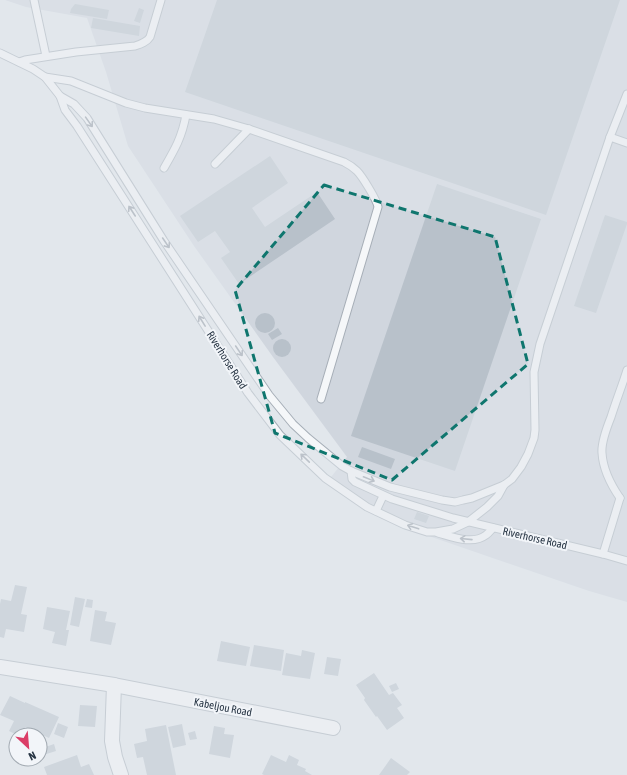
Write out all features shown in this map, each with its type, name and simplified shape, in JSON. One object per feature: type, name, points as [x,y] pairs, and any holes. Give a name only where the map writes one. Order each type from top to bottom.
[{"type":"street","name":"Kabeljou Road","points":[[0,668],[114,685],[333,728]]},
{"type":"street","points":[[114,685],[112,741],[121,775]]},
{"type":"lane","points":[[34,0],[46,56]]},
{"type":"lane","points":[[19,62],[46,56],[136,46],[141,44],[150,37],[161,0]]},
{"type":"lane","name":"Riverhorse Road","points":[[0,53],[33,69],[45,77],[60,96],[65,110],[99,159],[248,393],[280,435],[325,478],[376,511],[405,525],[427,532],[436,532],[453,528],[468,522],[498,496],[504,485]]},
{"type":"lane","points":[[45,77],[71,81],[126,104],[214,119],[249,129],[344,162],[349,164],[359,173],[378,205],[321,399]]},
{"type":"lane","points":[[504,485],[512,479],[522,467],[532,445],[535,430],[534,372],[540,344],[610,137],[627,94]]},
{"type":"lane","name":"Riverhorse Road","points":[[60,96],[74,104],[87,118],[164,241],[268,395],[293,424],[308,438],[342,466],[351,471],[390,487],[442,500],[455,502],[472,498],[504,485]]},
{"type":"lane","points":[[164,168],[180,138],[186,115]]},
{"type":"lane","points":[[215,164],[249,129]]},
{"type":"lane","points":[[610,137],[627,143]]},
{"type":"lane","points":[[603,554],[623,500],[609,480],[604,466],[602,452],[605,434],[627,370]]},
{"type":"lane","name":"Riverhorse Road","points":[[351,471],[352,479],[355,482],[383,496],[468,522],[627,561]]},
{"type":"lane","points":[[376,511],[383,496]]},
{"type":"lane","points":[[436,532],[458,538],[476,540],[486,535],[493,528]]},
{"type":"highlighted area","points":[[324,185],[495,237],[528,364],[392,480],[275,433],[235,290]]},
{"type":"shaded area","points":[[5,0],[627,0],[627,602],[589,591],[420,533],[357,504],[327,482],[347,457],[273,357],[194,246],[128,146],[106,72],[87,18],[26,7]]},
{"type":"building","points":[[217,0],[620,0],[546,215],[185,92]]},
{"type":"building","points":[[75,4],[109,10],[107,19],[70,13]]},
{"type":"building","points":[[139,8],[144,10],[140,23],[134,21]]},
{"type":"building","points":[[93,18],[140,26],[139,36],[91,28]]},
{"type":"building","points":[[270,156],[288,183],[252,208],[265,227],[317,192],[335,219],[239,284],[221,258],[230,252],[215,231],[198,242],[180,216]]},
{"type":"building","points":[[437,184],[541,219],[455,471],[351,436]]},
{"type":"building","points":[[605,215],[627,222],[627,224],[596,313],[574,306]]},
{"type":"building","points":[[265,313],[272,316],[275,323],[272,330],[265,333],[258,330],[255,323],[258,316]]},
{"type":"building","points":[[278,328],[282,334],[272,340],[268,334]]},
{"type":"building","points":[[278,339],[286,339],[291,344],[289,355],[286,357],[278,357],[273,352],[273,344]]},
{"type":"building","points":[[362,447],[395,459],[391,469],[358,457]]},
{"type":"building","points":[[417,512],[429,516],[426,523],[414,519]]},
{"type":"building","points":[[15,585],[27,587],[21,614],[27,615],[24,632],[6,629],[4,638],[0,637],[1,599],[11,601]]},
{"type":"building","points":[[75,597],[85,599],[79,627],[70,625]]},
{"type":"building","points":[[87,599],[93,600],[92,608],[85,607]]},
{"type":"building","points":[[47,607],[70,611],[66,630],[69,630],[66,646],[52,643],[55,632],[43,629]]},
{"type":"building","points":[[95,610],[107,612],[105,621],[116,623],[111,645],[90,641]]},
{"type":"building","points":[[221,641],[250,647],[246,666],[217,661]]},
{"type":"building","points":[[254,645],[284,650],[281,671],[250,666]]},
{"type":"building","points":[[302,650],[315,653],[310,679],[282,675],[286,653],[301,656]]},
{"type":"building","points":[[327,657],[341,659],[338,676],[324,674]]},
{"type":"building","points":[[374,673],[389,695],[393,693],[402,705],[397,708],[404,718],[387,730],[364,700],[365,698],[356,685]]},
{"type":"building","points":[[396,683],[399,689],[392,692],[389,686]]},
{"type":"building","points":[[10,696],[59,717],[49,738],[48,727],[11,727],[14,721],[0,715]]},
{"type":"building","points":[[80,705],[97,706],[95,727],[78,726]]},
{"type":"building","points":[[58,723],[68,727],[64,738],[54,734]]},
{"type":"building","points":[[182,724],[186,745],[173,748],[168,727]]},
{"type":"building","points":[[166,725],[176,775],[147,775],[143,757],[137,758],[134,744],[147,741],[145,729]]},
{"type":"building","points":[[214,726],[225,728],[224,734],[234,735],[230,758],[209,754]]},
{"type":"building","points":[[195,731],[197,739],[190,740],[188,733]]},
{"type":"building","points":[[54,744],[56,751],[48,754],[48,746]]},
{"type":"building","points":[[77,755],[81,767],[89,764],[94,775],[47,775],[44,767],[48,767],[48,766]]},
{"type":"building","points":[[271,755],[286,762],[289,755],[299,760],[297,765],[306,769],[305,771],[312,775],[264,775],[262,774]]},
{"type":"building","points":[[391,758],[410,772],[407,775],[379,775]]}]
